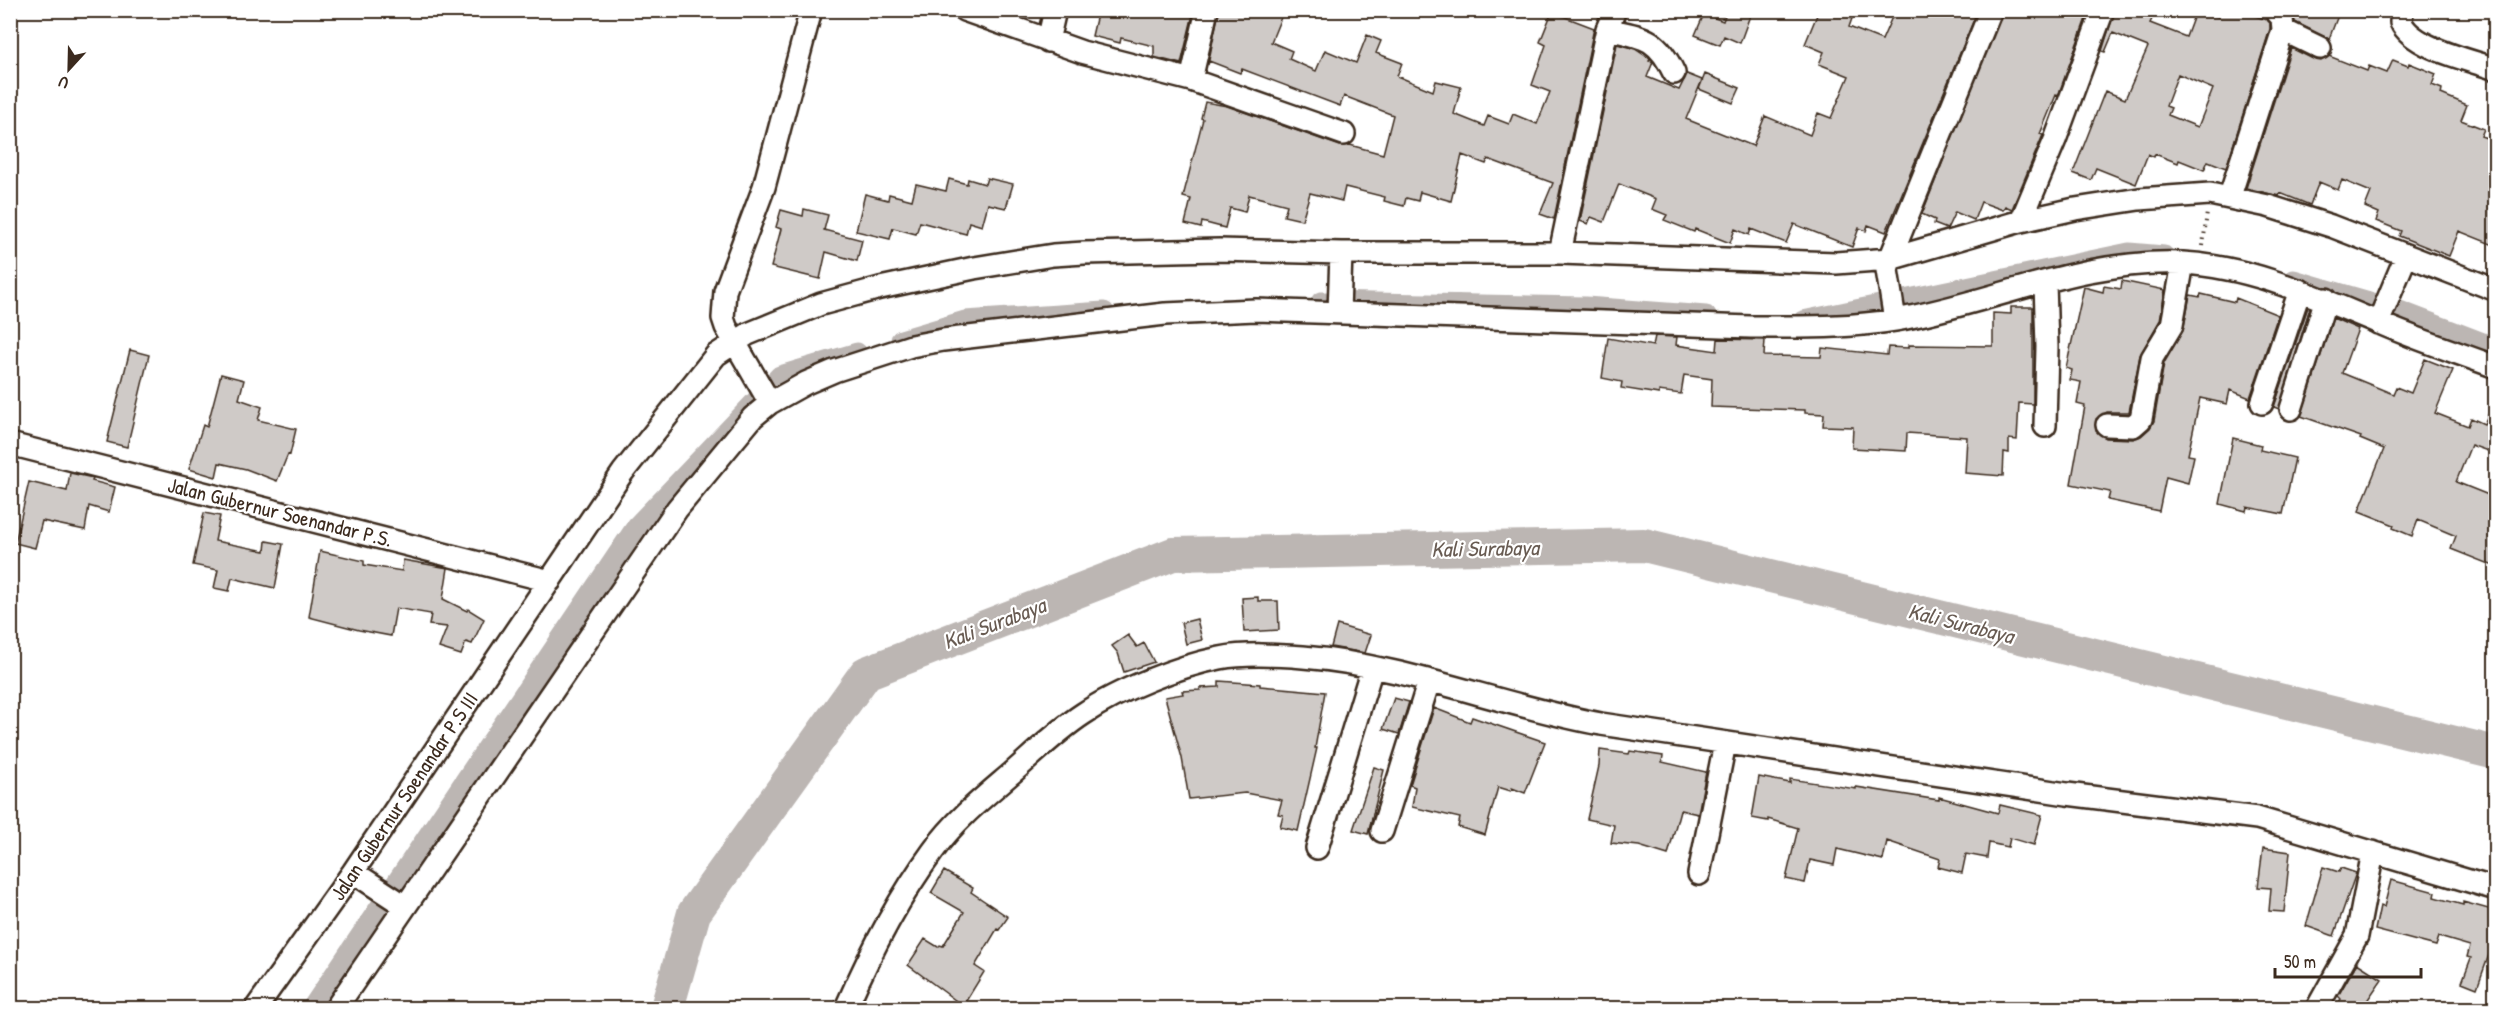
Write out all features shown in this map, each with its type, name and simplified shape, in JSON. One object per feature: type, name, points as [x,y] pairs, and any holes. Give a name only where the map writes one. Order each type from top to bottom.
[{"type":"street","points":[[768,400],[726,327],[723,318],[725,291],[764,187],[811,10]]},
{"type":"street","points":[[964,10],[1048,41],[1191,80],[1344,134]]},
{"type":"street","points":[[1048,41],[1055,10]]},
{"type":"street","points":[[1191,80],[1207,10]]},
{"type":"street","points":[[1895,316],[1889,265],[1991,10]]},
{"type":"street","points":[[2021,221],[2055,140],[2103,10]]},
{"type":"street","points":[[2230,196],[2283,30],[2282,18],[2275,10]]},
{"type":"street","points":[[2402,10],[2401,22],[2410,35],[2437,49],[2496,69]]},
{"type":"street","points":[[1560,253],[1611,20],[1656,45],[1665,54],[1674,73]]},
{"type":"street","points":[[2283,30],[2320,48]]},
{"type":"street","name":"Jalan Gubernur Soenandar P.S III","points":[[256,1008],[357,875],[624,472],[716,355],[740,349],[820,304],[974,268],[1053,255],[1219,250],[1341,257],[1560,253],[1889,265],[2021,221],[2075,209],[2139,199],[2210,194],[2230,196],[2331,226],[2403,265],[2496,290]]},
{"type":"street","points":[[1339,309],[1341,257]]},
{"type":"street","points":[[2107,425],[2133,426],[2141,419],[2152,358],[2172,325],[2183,263]]},
{"type":"street","points":[[336,1008],[402,904],[677,509],[753,417],[768,400],[834,371],[911,346],[943,340],[1165,314],[1256,310],[1339,309],[1751,327],[1824,326],[1895,316],[2117,266],[2183,263],[2229,270],[2300,290],[2379,319],[2496,367]]},
{"type":"street","points":[[2379,319],[2403,265]]},
{"type":"street","points":[[2044,426],[2047,347],[2045,283]]},
{"type":"street","points":[[2262,403],[2300,290]]},
{"type":"street","points":[[2291,409],[2326,299]]},
{"type":"street","name":"Jalan Gubernur Soenandar P.S.","points":[[10,444],[550,581]]},
{"type":"street","points":[[846,1008],[881,933],[933,850],[965,814],[1049,740],[1085,712],[1141,683],[1221,657],[1305,657],[1372,668],[1429,681],[1557,716],[2067,794],[2257,818],[2496,890]]},
{"type":"street","points":[[1317,848],[1372,668]]},
{"type":"street","points":[[1382,831],[1429,681]]},
{"type":"street","points":[[1699,874],[1725,743]]},
{"type":"street","points":[[2318,1008],[2357,936],[2373,852]]},
{"type":"street","points":[[357,875],[402,904]]},
{"type":"path","points":[[2203,249],[2206,214]]},
{"type":"building","points":[[1098,10],[1194,10],[1181,64],[1154,57],[1154,46],[1121,38],[1120,43],[1092,36]]},
{"type":"building","points":[[1219,10],[1284,10],[1271,42],[1292,51],[1289,59],[1316,71],[1325,50],[1356,63],[1367,35],[1381,41],[1376,53],[1402,63],[1397,76],[1433,91],[1436,81],[1461,87],[1454,114],[1484,126],[1488,116],[1509,124],[1513,114],[1537,124],[1550,92],[1532,85],[1546,45],[1540,42],[1552,12],[1594,28],[1554,219],[1540,214],[1553,183],[1488,159],[1486,164],[1462,155],[1451,201],[1420,192],[1418,201],[1406,198],[1404,206],[1384,201],[1385,197],[1345,187],[1342,201],[1310,193],[1302,220],[1284,216],[1287,205],[1249,195],[1245,212],[1230,208],[1225,228],[1202,222],[1201,228],[1185,224],[1191,199],[1183,197],[1203,119],[1201,118],[1205,102],[1227,106],[1340,146],[1350,145],[1383,154],[1393,115],[1344,96],[1340,106],[1242,69],[1240,73],[1209,61],[1208,65]]},
{"type":"building","points":[[1727,10],[1752,10],[1740,43],[1724,36],[1720,45],[1695,35],[1704,14],[1723,21]]},
{"type":"building","points":[[1819,10],[1855,10],[1849,27],[1882,40],[1895,10],[1959,10],[1975,17],[1886,232],[1868,225],[1866,231],[1859,228],[1852,247],[1794,224],[1786,243],[1751,229],[1749,235],[1735,229],[1730,243],[1664,220],[1667,215],[1652,209],[1656,199],[1619,184],[1604,222],[1591,217],[1588,224],[1580,221],[1617,44],[1635,49],[1653,62],[1647,77],[1679,90],[1687,74],[1702,80],[1686,119],[1753,146],[1765,116],[1810,135],[1818,113],[1831,118],[1849,76],[1819,64],[1824,52],[1805,44]]},
{"type":"building","points":[[2003,10],[2089,10],[2058,96],[2056,95],[2040,134],[2043,135],[2012,209],[2005,206],[2003,210],[1981,202],[1974,220],[1955,212],[1947,229],[1934,224],[1935,220],[1922,214]]},
{"type":"building","points":[[2115,10],[2143,10],[2154,15],[2150,23],[2186,37],[2196,10],[2203,10],[2218,17],[2221,10],[2238,10],[2267,20],[2270,23],[2270,29],[2226,168],[2208,161],[2204,170],[2179,160],[2178,163],[2155,154],[2154,157],[2148,154],[2136,184],[2096,168],[2091,180],[2073,173],[2105,91],[2125,99],[2148,47],[2113,33],[2105,52],[2102,51]],"holes":[[[2178,74],[2213,89],[2198,127],[2168,115],[2171,108],[2166,106]]]},
{"type":"building","points":[[2292,10],[2340,10],[2329,39],[2295,22]]},
{"type":"building","points":[[2291,48],[2315,60],[2321,61],[2329,56],[2367,71],[2369,66],[2387,73],[2393,60],[2408,66],[2409,63],[2436,74],[2432,85],[2442,89],[2441,94],[2467,105],[2461,120],[2484,129],[2481,136],[2495,141],[2491,151],[2496,153],[2496,246],[2459,231],[2449,256],[2399,236],[2401,231],[2376,221],[2379,213],[2365,207],[2371,192],[2342,180],[2338,190],[2319,182],[2310,205],[2280,193],[2279,196],[2246,188]]},
{"type":"building","points":[[1705,74],[1740,88],[1733,103],[1699,89]]},
{"type":"building","points":[[987,178],[1013,184],[1006,208],[988,204],[982,226],[969,222],[966,234],[920,222],[916,234],[893,228],[890,239],[856,231],[865,194],[888,200],[889,194],[912,200],[916,184],[946,191],[949,179],[967,184],[968,179],[985,184]]},
{"type":"building","points":[[804,209],[828,215],[824,230],[862,240],[857,261],[826,252],[820,279],[771,267],[781,229],[776,227],[781,210],[803,216]]},
{"type":"building","points":[[2122,281],[2165,290],[2160,320],[2140,355],[2129,412],[2107,412],[2096,419],[2096,431],[2106,438],[2133,439],[2141,436],[2150,428],[2154,421],[2164,363],[2183,331],[2190,295],[2200,297],[2201,294],[2235,302],[2236,298],[2278,315],[2250,398],[2230,390],[2227,404],[2200,398],[2188,455],[2194,456],[2188,483],[2166,477],[2159,511],[2108,500],[2110,492],[2071,484],[2085,406],[2077,404],[2081,382],[2070,380],[2072,370],[2066,368],[2084,287],[2103,292],[2104,286],[2121,289]]},
{"type":"building","points":[[2011,307],[2033,307],[2033,404],[2019,403],[2017,440],[2009,439],[2009,453],[2004,452],[2003,476],[1965,473],[1967,437],[1907,433],[1906,451],[1852,448],[1853,427],[1823,426],[1824,414],[1805,413],[1805,410],[1711,407],[1712,379],[1684,375],[1681,394],[1659,391],[1659,394],[1621,388],[1622,382],[1602,378],[1608,338],[1653,346],[1655,336],[1677,337],[1676,345],[1717,351],[1718,339],[1765,340],[1764,356],[1821,357],[1822,348],[1887,355],[1888,347],[1909,348],[1909,345],[1993,346],[1993,313],[2011,314]]},
{"type":"building","points":[[2308,307],[2310,308],[2279,409],[2274,407]]},
{"type":"building","points":[[2333,318],[2358,329],[2342,373],[2393,394],[2396,387],[2411,393],[2425,359],[2453,370],[2435,413],[2468,426],[2471,418],[2484,424],[2496,397],[2496,454],[2471,445],[2456,482],[2496,498],[2496,567],[2451,549],[2456,536],[2418,520],[2412,536],[2393,528],[2394,525],[2359,511],[2384,449],[2360,439],[2361,437],[2301,416]]},
{"type":"building","points":[[130,350],[149,355],[127,447],[107,442]]},
{"type":"building","points":[[221,374],[244,380],[239,399],[262,407],[258,420],[296,429],[290,455],[288,454],[277,481],[246,469],[219,463],[216,477],[189,469],[203,425],[207,427]]},
{"type":"building","points":[[2233,438],[2261,445],[2260,450],[2295,458],[2283,514],[2247,507],[2246,511],[2220,504]]},
{"type":"building","points":[[70,473],[93,478],[92,481],[115,487],[109,512],[89,506],[85,530],[42,521],[35,548],[15,543],[29,482],[67,491]]},
{"type":"building","points":[[204,513],[220,516],[215,541],[265,551],[266,541],[283,544],[275,588],[232,578],[229,591],[214,588],[218,570],[193,565]]},
{"type":"building","points":[[320,551],[364,561],[364,565],[402,571],[403,560],[448,568],[443,599],[467,611],[468,609],[484,619],[472,644],[466,642],[461,655],[439,648],[447,627],[429,625],[431,614],[396,608],[391,636],[309,617]]},
{"type":"building","points":[[1258,597],[1258,601],[1278,601],[1279,630],[1244,632],[1242,598]]},
{"type":"building","points":[[1197,619],[1202,640],[1186,644],[1181,623]]},
{"type":"building","points":[[1337,625],[1371,635],[1365,653],[1331,647]]},
{"type":"building","points":[[1128,635],[1137,647],[1144,643],[1154,662],[1124,672],[1118,653],[1112,646]]},
{"type":"building","points":[[1219,681],[1325,692],[1315,748],[1317,748],[1298,831],[1280,827],[1283,815],[1278,814],[1282,800],[1245,793],[1189,799],[1182,758],[1165,697],[1183,694],[1182,691],[1219,687]]},
{"type":"building","points":[[1394,698],[1409,702],[1399,734],[1383,729]]},
{"type":"building","points":[[1434,708],[1470,722],[1472,717],[1545,742],[1525,793],[1512,788],[1511,791],[1498,787],[1485,835],[1458,827],[1460,818],[1412,807],[1415,787],[1410,785]]},
{"type":"building","points":[[1600,750],[1629,754],[1630,751],[1663,756],[1662,762],[1706,772],[1698,814],[1680,810],[1668,855],[1639,846],[1611,843],[1614,825],[1587,819],[1599,766]]},
{"type":"building","points":[[1374,767],[1384,770],[1368,834],[1353,830]]},
{"type":"building","points":[[1759,777],[1790,783],[1790,779],[1856,789],[1856,787],[1939,800],[1939,797],[1998,813],[2000,805],[2042,815],[2034,845],[2010,838],[2008,847],[1989,843],[1987,858],[1966,854],[1962,873],[1938,867],[1940,859],[1887,841],[1883,860],[1837,849],[1834,865],[1810,860],[1805,883],[1786,879],[1798,828],[1768,819],[1768,821],[1752,818]]},
{"type":"building","points":[[2263,848],[2290,852],[2284,912],[2269,911],[2271,888],[2258,887]]},
{"type":"building","points":[[2323,867],[2339,872],[2341,868],[2356,873],[2334,936],[2306,926]]},
{"type":"building","points":[[944,871],[973,888],[971,892],[1008,917],[999,930],[997,929],[975,966],[984,972],[963,1006],[908,965],[925,939],[938,947],[943,946],[964,912],[931,893]]},
{"type":"building","points":[[2391,880],[2435,892],[2434,897],[2496,911],[2496,954],[2490,952],[2477,988],[2462,982],[2471,958],[2467,957],[2470,946],[2439,937],[2436,946],[2375,930],[2380,906],[2384,907]]},
{"type":"building","points":[[2357,963],[2382,979],[2362,1008],[2335,1008],[2341,999],[2338,996]]},
{"type":"waterway","points":[[1803,321],[2129,253],[2164,256]]},
{"type":"waterway","points":[[2294,280],[2397,310],[2496,348]]},
{"type":"waterway","points":[[1321,302],[1586,307],[1706,316]]},
{"type":"waterway","points":[[901,340],[965,321],[1104,312]]},
{"type":"waterway","points":[[312,1008],[637,526],[780,376],[857,353]]},
{"type":"waterway","name":"Kali Surabaya","points":[[667,1008],[694,913],[866,673],[1173,554],[1644,545],[2496,753]]}]
